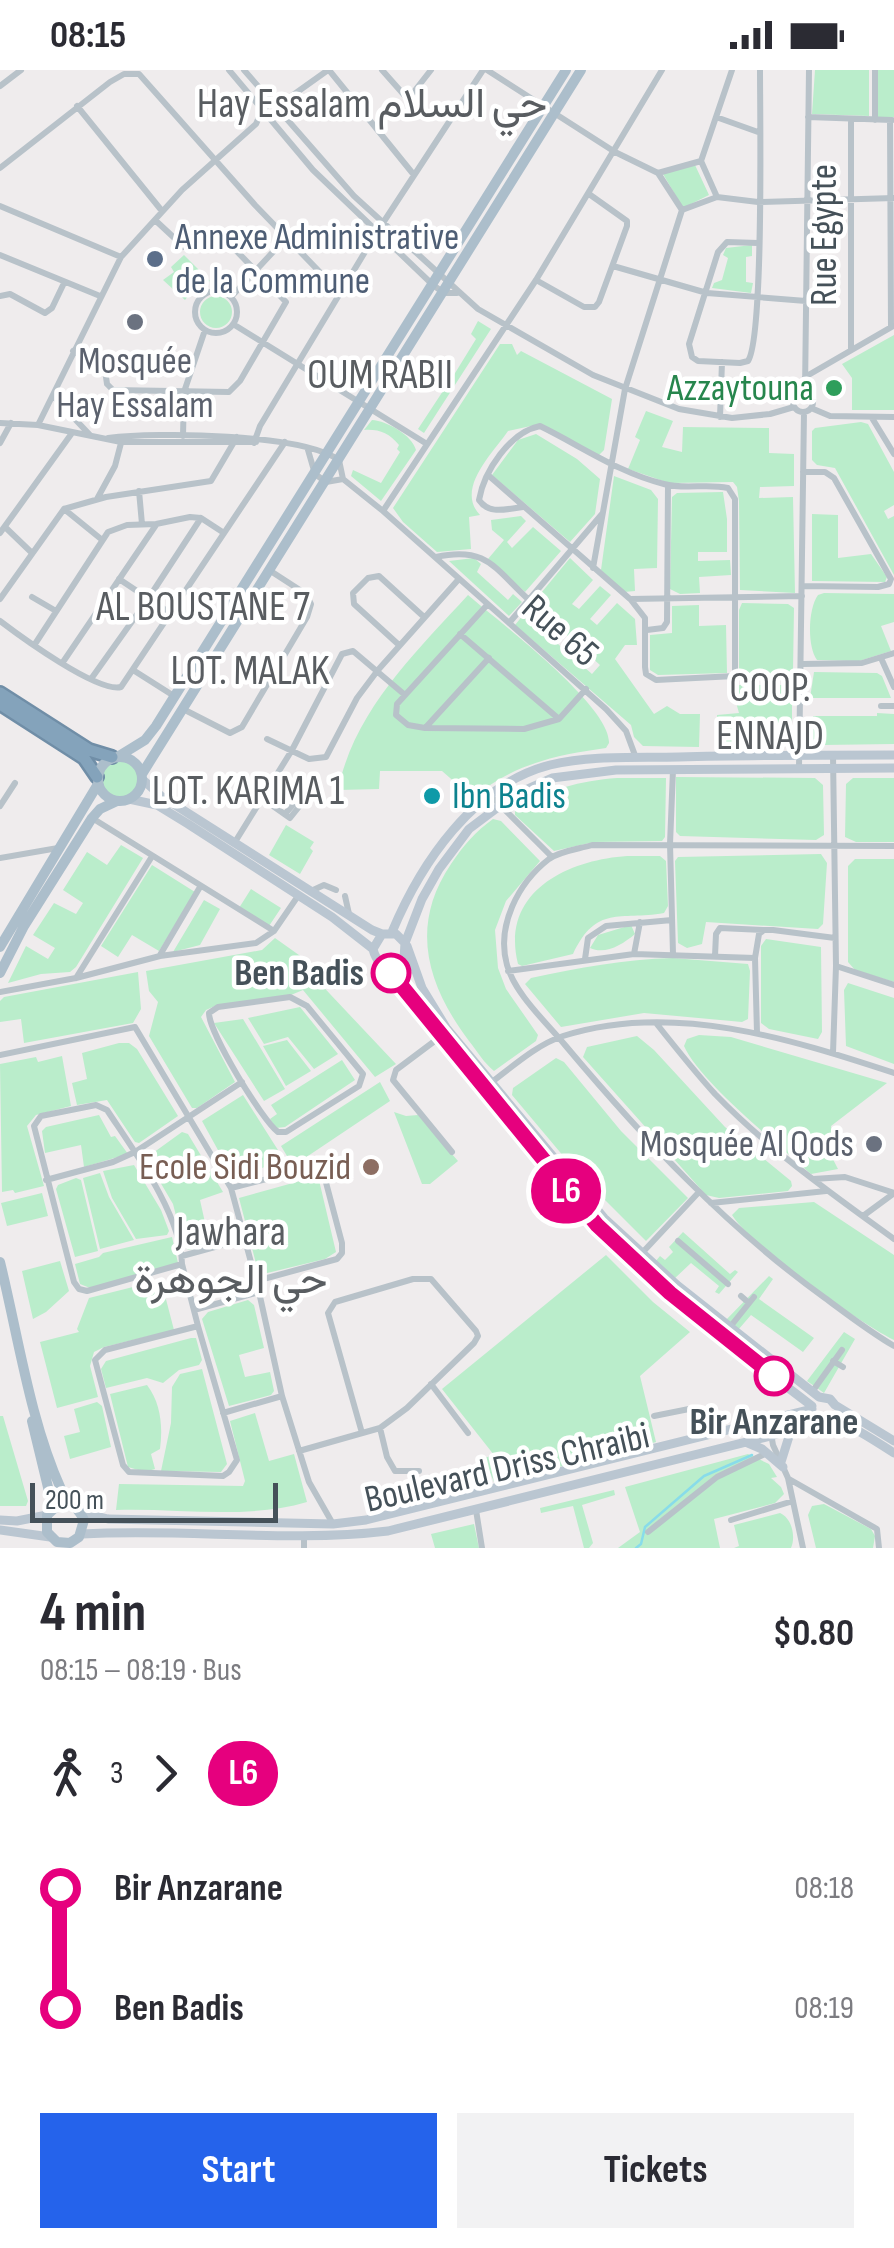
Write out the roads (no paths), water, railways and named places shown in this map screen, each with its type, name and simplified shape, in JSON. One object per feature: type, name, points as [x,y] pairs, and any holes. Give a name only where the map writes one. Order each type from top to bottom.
[{"type":"highway","points":[[0,693],[90,750],[115,757]]},
{"type":"highway","points":[[0,704],[84,758],[98,781]]},
{"type":"main road","points":[[0,973],[6,944],[98,781],[100,767],[145,740],[566,70]]},
{"type":"main road","points":[[6,944],[92,818],[100,809],[140,789],[142,777],[181,708],[581,70]]},
{"type":"main road","points":[[373,949],[457,826],[489,794],[530,771],[594,758],[894,755]]},
{"type":"main road","points":[[115,757],[135,762],[142,777],[161,796],[349,915],[406,945],[433,1010],[567,1176],[641,1254],[814,1401],[824,1418],[894,1453]]},
{"type":"main road","points":[[381,964],[399,963],[439,870],[469,829],[498,805],[552,778],[605,770],[894,768]]},
{"type":"main road","points":[[98,781],[104,795],[156,805],[299,894],[373,949],[440,1037],[597,1225],[670,1293],[793,1391],[814,1401],[830,1398],[834,1413],[824,1418]]},
{"type":"main road","points":[[0,1262],[50,1460],[63,1494],[84,1524],[80,1540]]},
{"type":"main road","points":[[0,1288],[50,1511],[45,1526],[57,1543]]},
{"type":"main road","points":[[782,1418],[791,1406],[793,1391]]},
{"type":"main road","name":"Boulevard Driss Chraibi","points":[[0,1530],[57,1543],[200,1532],[304,1535],[769,1422],[814,1401]]},
{"type":"main road","points":[[834,1406],[894,1441]]},
{"type":"main road","name":"Boulevard Driss Chraibi","points":[[0,1520],[34,1519],[66,1504],[108,1519],[388,1531],[771,1436],[824,1418]]},
{"type":"main road","points":[[745,1442],[782,1465],[792,1430]]},
{"type":"street","points":[[0,86],[21,70]]},
{"type":"street","points":[[229,70],[313,170],[377,232],[436,279],[451,282],[458,293],[506,326],[593,375],[679,410],[720,418],[770,414],[794,407],[830,416],[894,417]]},
{"type":"street","points":[[244,70],[436,279],[444,293],[458,293]]},
{"type":"street","points":[[38,425],[121,257],[162,212],[256,124],[271,102],[286,100],[328,70],[414,175]]},
{"type":"street","points":[[382,70],[406,96],[431,70]]},
{"type":"street","points":[[256,440],[377,232],[485,70],[615,152],[658,173],[682,210],[625,389],[593,568]]},
{"type":"street","points":[[383,511],[536,280],[662,70]]},
{"type":"street","points":[[718,198],[700,161],[732,70]]},
{"type":"street","points":[[758,244],[721,245],[690,352],[698,361],[740,363],[751,356],[759,298],[760,70]]},
{"type":"street","points":[[800,768],[803,472],[807,410],[813,398],[805,391],[809,70]]},
{"type":"street","points":[[875,70],[875,120]]},
{"type":"street","points":[[0,168],[124,74],[139,74],[340,293]]},
{"type":"street","points":[[256,124],[270,121],[280,113],[286,100]]},
{"type":"street","points":[[77,106],[162,212]]},
{"type":"street","points":[[716,117],[758,132]]},
{"type":"street","points":[[805,377],[893,326],[892,120],[808,117]]},
{"type":"street","name":"Rue Egypte","points":[[851,120],[851,350]]},
{"type":"street","points":[[658,173],[700,161]]},
{"type":"street","points":[[536,280],[588,308],[599,302],[628,226],[626,220],[589,194]]},
{"type":"street","points":[[682,210],[718,198],[809,202],[893,198]]},
{"type":"street","points":[[0,206],[121,257]]},
{"type":"street","points":[[73,352],[105,370],[107,384],[113,390],[230,392],[264,343],[286,302],[214,232],[202,234],[184,247],[155,220]]},
{"type":"street","points":[[231,297],[286,238]]},
{"type":"street","points":[[0,255],[100,296]]},
{"type":"street","points":[[613,266],[707,292],[806,301]]},
{"type":"street","points":[[0,296],[10,294],[45,313],[52,308],[64,283]]},
{"type":"street","points":[[219,291],[231,297],[237,310],[233,324],[220,333],[205,330],[196,318],[200,298],[219,291]]},
{"type":"street","points":[[233,324],[427,444]]},
{"type":"street","points":[[184,440],[184,392],[205,330]]},
{"type":"street","points":[[720,418],[722,362]]},
{"type":"street","points":[[794,407],[793,397],[805,391]]},
{"type":"street","points":[[53,396],[92,436]]},
{"type":"street","points":[[872,417],[894,454]]},
{"type":"street","points":[[0,422],[121,439],[285,442],[328,452],[339,460],[343,479],[326,482],[315,474],[308,450]]},
{"type":"street","points":[[0,443],[11,423]]},
{"type":"street","points":[[523,507],[490,510],[478,500],[488,475],[519,433],[540,426],[611,464],[668,486],[720,486],[733,492],[735,676]]},
{"type":"street","points":[[32,553],[2,530],[72,432]]},
{"type":"street","points":[[97,499],[116,466],[121,439]]},
{"type":"street","points":[[0,599],[64,509],[138,491],[211,481],[236,440]]},
{"type":"street","points":[[0,622],[90,679],[115,690],[120,687],[285,442]]},
{"type":"street","points":[[803,472],[825,472],[834,478],[892,579],[878,587],[803,586]]},
{"type":"street","points":[[488,475],[630,599],[645,618],[645,667],[651,678],[802,678]]},
{"type":"street","name":"Rue 65","points":[[343,479],[586,690],[626,731],[636,758]]},
{"type":"street","points":[[646,630],[666,626],[668,486]]},
{"type":"street","points":[[138,491],[142,524]]},
{"type":"street","points":[[64,509],[101,539]]},
{"type":"street","points":[[509,623],[603,513]]},
{"type":"street","points":[[35,644],[101,539],[117,528],[201,518],[224,532]]},
{"type":"street","points":[[90,679],[201,518]]},
{"type":"street","points":[[63,662],[156,524]]},
{"type":"street","name":"Rue 65","points":[[435,557],[465,552],[479,555],[529,600]]},
{"type":"street","points":[[181,708],[222,731],[230,733],[242,727],[307,618],[311,604],[306,594],[269,570]]},
{"type":"street","points":[[399,645],[354,604],[354,594],[360,586],[373,575],[378,576],[424,617]]},
{"type":"street","points":[[119,580],[170,614]]},
{"type":"street","points":[[266,739],[309,759],[326,757],[378,670],[458,580]]},
{"type":"street","points":[[630,599],[802,596]]},
{"type":"street","points":[[32,597],[56,611]]},
{"type":"street","points":[[487,605],[397,704],[396,714],[408,725],[524,730],[559,719],[586,690]]},
{"type":"street","points":[[460,634],[559,719]]},
{"type":"street","points":[[235,842],[292,750],[342,654],[353,650],[405,695]]},
{"type":"street","points":[[802,664],[862,663],[894,653]]},
{"type":"street","points":[[425,728],[489,658]]},
{"type":"street","points":[[881,658],[894,687]]},
{"type":"street","points":[[133,670],[174,696]]},
{"type":"street","points":[[881,706],[894,706]]},
{"type":"street","points":[[833,754],[833,1053]]},
{"type":"street","points":[[673,769],[673,954]]},
{"type":"street","points":[[0,806],[16,782]]},
{"type":"street","points":[[489,794],[552,857]]},
{"type":"street","points":[[262,798],[285,814]]},
{"type":"street","points":[[92,818],[274,931]]},
{"type":"street","points":[[894,846],[592,845],[552,857],[513,903],[504,928],[508,971],[618,1109],[699,1192],[800,1280],[894,1346]]},
{"type":"street","points":[[0,858],[72,848]]},
{"type":"street","points":[[76,978],[151,858]]},
{"type":"street","points":[[311,890],[324,885],[336,890]]},
{"type":"street","points":[[160,956],[200,887]]},
{"type":"street","points":[[0,992],[76,978],[160,956],[245,946],[266,939],[299,894]]},
{"type":"street","points":[[344,896],[349,915]]},
{"type":"street","points":[[585,958],[585,943],[596,930],[619,923],[672,920]]},
{"type":"street","points":[[634,954],[640,922]]},
{"type":"street","points":[[715,956],[720,928],[835,938]]},
{"type":"street","points":[[757,1033],[756,941],[764,930]]},
{"type":"street","points":[[508,971],[634,954],[756,958]]},
{"type":"street","points":[[836,966],[894,985]]},
{"type":"street","points":[[290,997],[307,1006],[363,1074],[359,1086],[286,1132],[274,1130],[242,1082],[211,1026],[209,1014],[218,1008],[290,997]]},
{"type":"street","points":[[492,1082],[559,1037],[601,1027],[656,1022],[757,1033],[894,1073]]},
{"type":"street","points":[[656,1022],[716,1095],[827,1191],[894,1239]]},
{"type":"street","points":[[0,1055],[136,1027],[231,1188],[282,1396],[309,1482],[333,1529]]},
{"type":"street","points":[[440,1037],[396,1070],[393,1080],[452,1152]]},
{"type":"street","points":[[46,1180],[135,1152],[242,1082]]},
{"type":"street","points":[[198,1326],[98,1355],[96,1369],[122,1465],[129,1472],[222,1476],[236,1460],[182,1260],[159,1195],[135,1152],[102,1107],[83,1106],[41,1116],[34,1126],[78,1289],[87,1291],[182,1260],[244,1238]]},
{"type":"street","points":[[231,1188],[311,1168],[324,1174],[342,1254],[337,1259],[256,1280]]},
{"type":"street","points":[[813,1179],[845,1177],[894,1193]]},
{"type":"street","points":[[711,1203],[827,1191]]},
{"type":"street","points":[[641,1254],[699,1192]]},
{"type":"street","points":[[862,1216],[894,1193]]},
{"type":"street","points":[[678,1242],[728,1284]]},
{"type":"street","points":[[299,1451],[380,1428],[478,1336],[438,1284],[425,1278],[335,1302],[328,1313],[362,1432]]},
{"type":"street","points":[[194,1310],[259,1292]]},
{"type":"street","points":[[728,1328],[752,1300],[741,1296]]},
{"type":"street","points":[[814,1401],[842,1350]]},
{"type":"street","points":[[833,1362],[844,1367]]},
{"type":"street","points":[[430,1384],[468,1433]]},
{"type":"street","points":[[223,1414],[282,1396]]},
{"type":"street","points":[[654,1416],[694,1410],[725,1431]]},
{"type":"street","points":[[769,1422],[788,1478],[803,1548]]},
{"type":"street","points":[[380,1428],[386,1457],[395,1471],[419,1470]]},
{"type":"street","points":[[648,1532],[717,1477],[766,1453]]},
{"type":"street","points":[[788,1478],[877,1528],[878,1548]]},
{"type":"street","points":[[730,1520],[793,1501]]},
{"type":"street","points":[[476,1510],[482,1548]]},
{"type":"street","points":[[199,1548],[200,1532]]},
{"type":"street","points":[[304,1535],[304,1548]]},
{"type":"waterway","points":[[636,1548],[641,1544],[645,1527],[704,1476],[752,1455]]},
{"type":"place","name":"Annexe Administrative de la Commune","points":[[155,259]]},
{"type":"place","name":"Mosquée Hay Essalam","points":[[135,322]]},
{"type":"place","name":"Azzaytouna","points":[[834,388]]},
{"type":"place","name":"Ibn Badis","points":[[432,796]]},
{"type":"place","name":"Ben Badis","points":[[391,973]]},
{"type":"place","name":"Mosquée Al Qods","points":[[874,1144]]},
{"type":"place","name":"Ecole Sidi Bouzid","points":[[371,1167]]},
{"type":"place","name":"Bir Anzarane","points":[[774,1376]]},
{"type":"district","name":"Hay Essalam حي السلام","points":[[372,104]]},
{"type":"district","name":"OUM RABII","points":[[380,375]]},
{"type":"district","name":"AL BOUSTANE 7","points":[[203,607]]},
{"type":"district","name":"LOT. MALAK","points":[[250,671]]},
{"type":"district","name":"COOP. ENNAJD","points":[[770,712]]},
{"type":"district","name":"LOT. KARIMA 1","points":[[248,791]]},
{"type":"district","name":"Jawhara حي الجوهرة","points":[[231,1256]]}]
